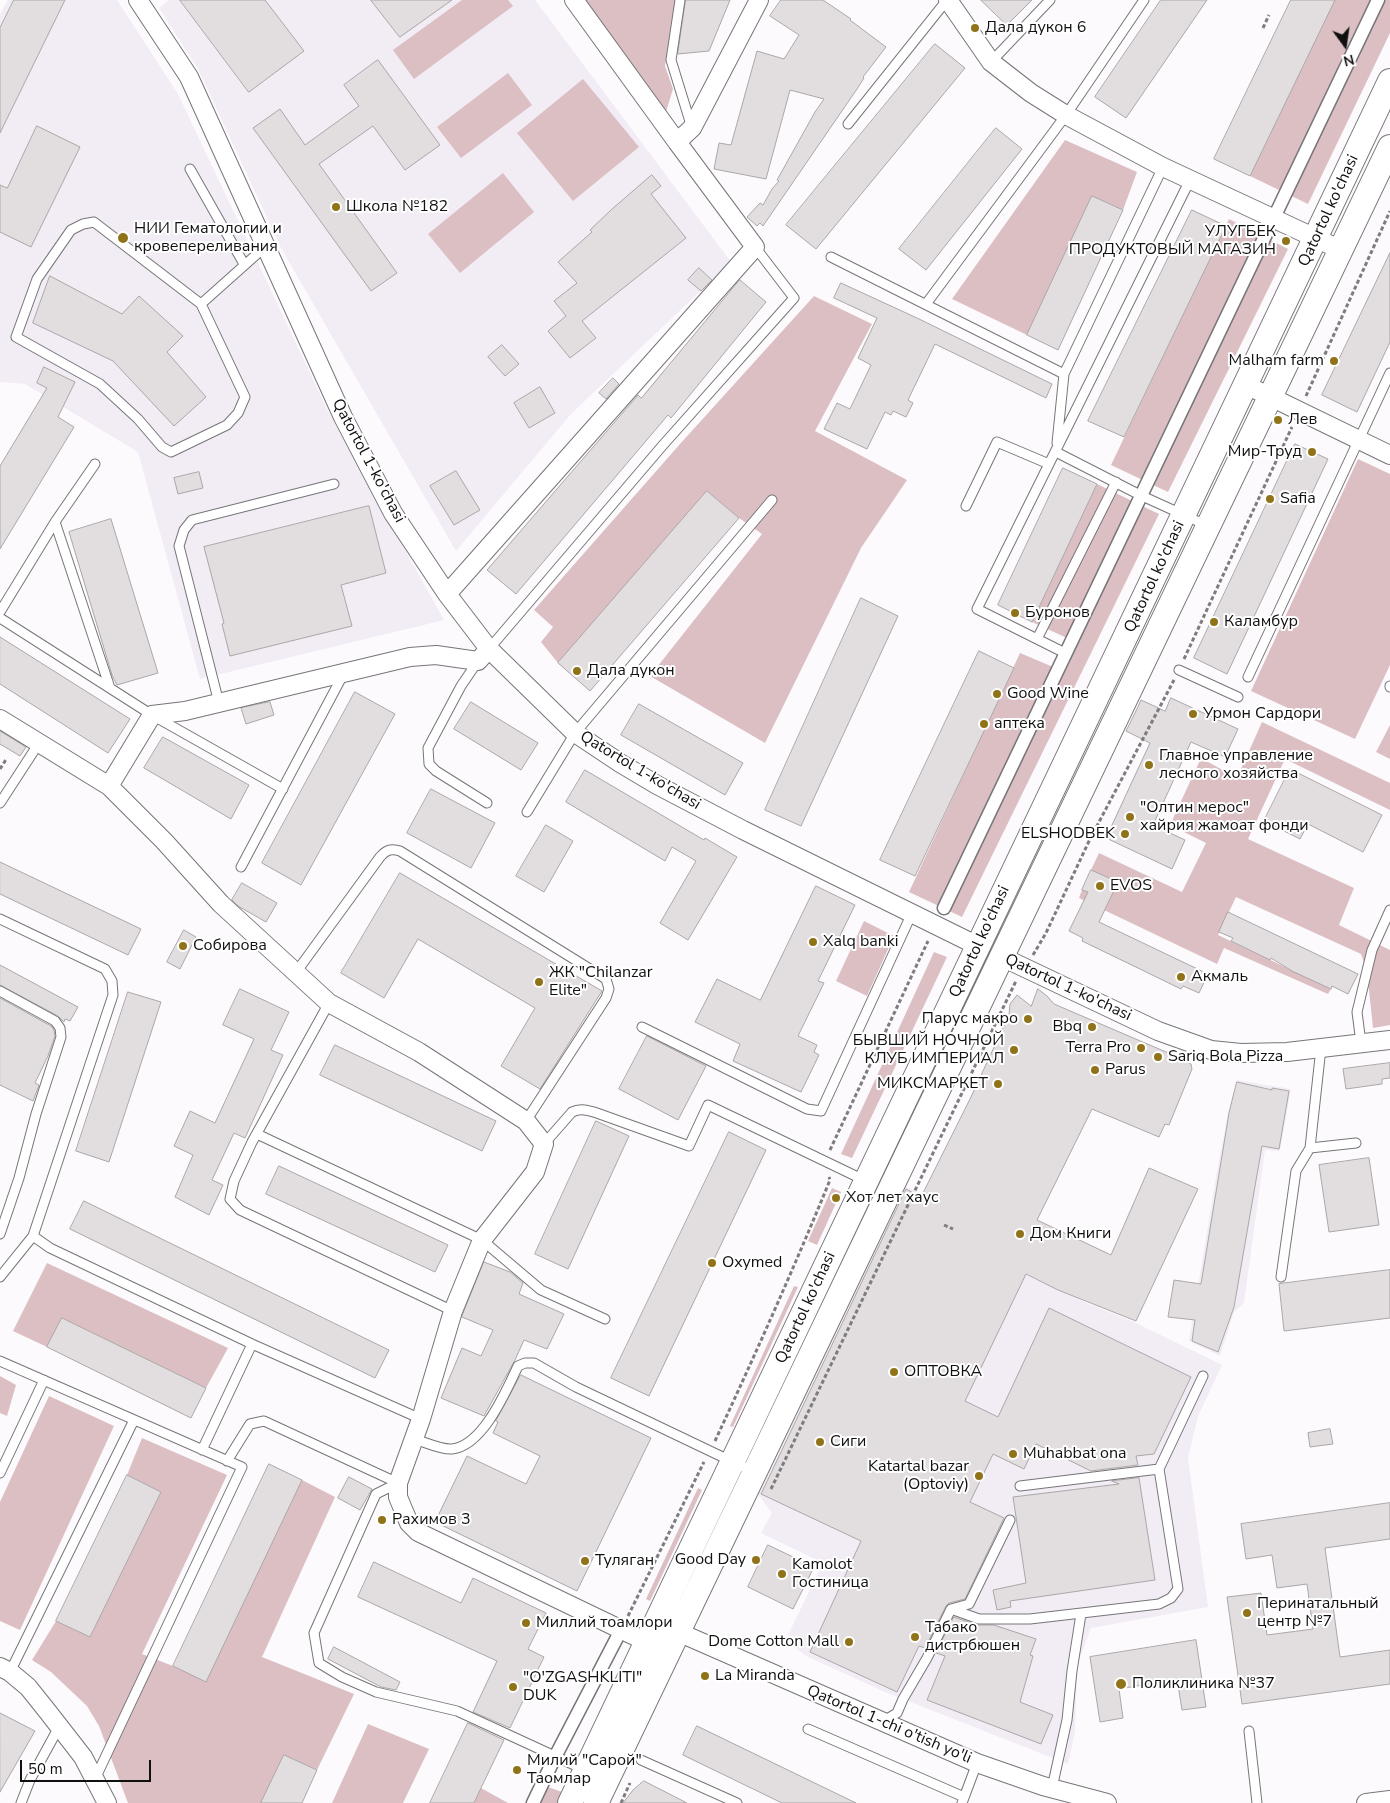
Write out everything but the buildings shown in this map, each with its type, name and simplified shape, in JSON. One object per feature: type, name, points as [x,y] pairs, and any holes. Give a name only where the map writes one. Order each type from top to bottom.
[{"type":"main road","name":"Qatortol ko'chasi","points":[[570,1803],[1390,81]]},
{"type":"main road","name":"Qatortol ko'chasi","points":[[596,1803],[1390,146]]},
{"type":"main road","name":"Qatortol 1-ko'chasi","points":[[978,946],[1002,957]]},
{"type":"main road","points":[[866,1181],[889,1192]]},
{"type":"main road","points":[[652,1632],[673,1642]]},
{"type":"street","name":"Qatortol 1-ko'chasi","points":[[138,0],[189,77],[343,417],[393,513],[447,594],[484,655],[575,733],[657,786],[978,946]]},
{"type":"street","points":[[447,594],[755,247],[574,0]]},
{"type":"street","points":[[677,142],[692,128],[759,0]]},
{"type":"street","points":[[948,0],[991,62],[1024,88],[1066,115],[1163,167],[1341,250]]},
{"type":"street","points":[[944,908],[1378,0]]},
{"type":"street","points":[[1246,385],[1390,456]]},
{"type":"street","points":[[109,786],[152,715],[185,711],[410,657],[484,655]]},
{"type":"street","points":[[0,719],[109,786],[164,841],[221,904],[330,1003],[419,1052],[526,1121],[544,1144],[535,1172],[482,1240],[454,1312],[422,1419],[398,1483],[398,1497],[409,1523],[418,1532],[621,1630],[652,1632]]},
{"type":"street","name":"Qatortol 1-ko'chasi","points":[[1002,957],[1158,1031],[1211,1050],[1248,1053],[1287,1052],[1390,1040]]},
{"type":"street","points":[[533,1803],[621,1630]]},
{"type":"street","name":"Qatortol 1-chi o'tish yo'li","points":[[673,1642],[882,1722],[977,1763],[1100,1802]]},
{"type":"street","points":[[5,1669],[28,1687],[83,1758],[107,1803]]},
{"type":"street","points":[[1366,1803],[1390,1800]]},
{"type":"lane","points":[[680,0],[671,60],[692,128]]},
{"type":"lane","points":[[848,124],[948,0]]},
{"type":"lane","points":[[991,62],[1050,0]]},
{"type":"lane","points":[[926,304],[1066,115],[1144,0]]},
{"type":"lane","points":[[1056,452],[1064,374],[1163,167]]},
{"type":"lane","points":[[190,169],[244,264]]},
{"type":"lane","points":[[1065,653],[977,609],[1190,180]]},
{"type":"lane","points":[[94,222],[201,304],[245,397],[238,413],[227,425],[171,452],[162,448],[138,419],[100,384],[16,337],[37,279],[71,230],[83,224],[94,222]]},
{"type":"lane","points":[[201,304],[266,246]]},
{"type":"lane","points":[[487,803],[436,771],[430,764],[428,748],[461,686],[484,655],[663,445],[794,298],[755,247]]},
{"type":"lane","points":[[830,257],[1064,374]]},
{"type":"lane","points":[[1248,677],[1390,373]]},
{"type":"lane","points":[[966,506],[997,442],[1049,464]]},
{"type":"lane","points":[[1056,452],[1140,495],[1208,526]]},
{"type":"lane","points":[[0,612],[55,522],[95,464]]},
{"type":"lane","points":[[1037,640],[1116,482]]},
{"type":"lane","points":[[219,703],[179,546],[184,530],[192,520],[334,484]]},
{"type":"lane","points":[[527,812],[575,733],[772,500]]},
{"type":"lane","points":[[55,522],[110,688]]},
{"type":"lane","points":[[0,618],[152,715],[283,790]]},
{"type":"lane","points":[[1179,670],[1238,697]]},
{"type":"lane","points":[[241,866],[344,673]]},
{"type":"lane","points":[[0,803],[39,742]]},
{"type":"lane","points":[[297,972],[380,857],[384,852],[395,849],[606,979],[609,989],[606,998],[526,1121]]},
{"type":"lane","points":[[1361,1043],[1358,1012],[1372,950],[1390,910]]},
{"type":"lane","points":[[642,1026],[807,1109],[821,1111],[912,913]]},
{"type":"lane","points":[[0,919],[105,969],[112,981],[113,995],[33,1236],[0,1277]]},
{"type":"lane","points":[[0,990],[55,1021],[60,1028],[61,1037],[36,1114],[20,1178],[0,1234]]},
{"type":"lane","points":[[330,1003],[257,1134],[234,1181],[230,1199],[240,1210],[454,1312]]},
{"type":"lane","points":[[1281,1277],[1296,1170],[1310,1148],[1321,1048]]},
{"type":"lane","points":[[544,1144],[572,1112],[583,1109],[689,1146],[708,1105],[866,1181]]},
{"type":"lane","points":[[257,1134],[482,1240],[541,1290],[605,1319]]},
{"type":"lane","points":[[1310,1148],[1356,1143]]},
{"type":"lane","points":[[33,1236],[50,1248],[252,1344],[422,1419]]},
{"type":"lane","points":[[202,1450],[252,1344]]},
{"type":"lane","points":[[0,1361],[242,1467],[95,1780]]},
{"type":"lane","points":[[414,1439],[450,1449],[461,1447],[475,1436],[494,1414],[518,1366],[534,1362],[576,1387],[755,1472]]},
{"type":"lane","points":[[951,1609],[979,1619],[1030,1619],[1159,1604],[1171,1598],[1178,1588],[1160,1469],[1203,1376]]},
{"type":"lane","points":[[0,1473],[44,1380]]},
{"type":"lane","points":[[5,1669],[134,1420]]},
{"type":"lane","points":[[227,1461],[250,1424],[264,1421],[398,1483]]},
{"type":"lane","points":[[1020,1486],[1160,1469]]},
{"type":"lane","points":[[398,1483],[376,1494],[314,1633],[319,1663],[342,1677],[376,1692],[457,1711],[586,1771]]},
{"type":"lane","points":[[882,1722],[897,1712],[951,1609],[969,1604],[1010,1520]]},
{"type":"lane","points":[[1052,1788],[1067,1720],[1072,1671],[1082,1614]]},
{"type":"lane","points":[[22,1803],[30,1780],[59,1727]]},
{"type":"lane","points":[[808,1729],[963,1800],[977,1763]]},
{"type":"lane","points":[[1249,1731],[1258,1803]]},
{"type":"lane","points":[[641,1760],[737,1803]]},
{"type":"path","points":[[1264,28],[1270,15]]},
{"type":"path","points":[[770,1492],[1013,985],[1025,969],[1046,933],[1090,839],[1179,670],[1390,211]]},
{"type":"path","points":[[0,769],[7,758]]},
{"type":"path","points":[[621,1630],[710,1451],[774,1313],[830,1180],[824,1161],[936,925]]},
{"type":"path","points":[[944,1225],[953,1229]]},
{"type":"shaded area","name":"НИИ Гематологии и кровепереливания","points":[[8,0],[117,0],[178,94],[330,415],[444,620],[200,679],[138,452],[25,384],[0,382],[0,14]]},
{"type":"shaded area","points":[[169,0],[535,0],[731,262],[571,414],[456,551],[281,248],[198,69],[159,8]]},
{"type":"shaded area","points":[[462,0],[508,0],[513,6],[414,79],[393,50]]},
{"type":"shaded area","points":[[585,0],[676,0],[665,66],[673,89],[666,112]]},
{"type":"shaded area","points":[[1335,0],[1390,0],[1390,33],[1308,204],[1250,176]]},
{"type":"shaded area","points":[[508,73],[532,105],[461,158],[437,127]]},
{"type":"shaded area","points":[[583,79],[639,147],[573,201],[517,133]]},
{"type":"shaded area","points":[[1065,140],[1137,172],[1123,210],[1092,196],[1027,335],[952,299]]},
{"type":"shaded area","points":[[503,173],[534,212],[460,273],[428,234]]},
{"type":"shaded area","points":[[1229,219],[1288,249],[1168,492],[1111,465]]},
{"type":"shaded area","points":[[814,296],[872,324],[815,431],[907,480],[861,548],[765,743],[650,676],[762,534],[739,518],[707,491],[558,663],[541,642],[553,627],[534,610],[680,444]]},
{"type":"shaded area","points":[[1358,459],[1390,474],[1390,665],[1355,739],[1251,691]]},
{"type":"shaded area","points":[[1097,484],[1159,514],[962,917],[909,892],[1020,653],[1065,672],[1078,643],[1032,622]]},
{"type":"shaded area","points":[[1262,722],[1390,783],[1390,810],[1285,759],[1248,839],[1354,888],[1339,925],[1390,950],[1390,1025],[1373,1028],[1367,971],[1361,954],[1236,897],[1218,935],[1331,989],[1328,994],[1224,948],[1217,964],[1079,898],[1082,890],[1109,901],[1117,882],[1091,870],[1099,853],[1182,892],[1206,843],[1170,825],[1201,758],[1237,778]]},
{"type":"shaded area","points":[[1390,725],[1390,759],[1376,752]]},
{"type":"shaded area","points":[[864,921],[894,936],[867,996],[836,981]]},
{"type":"shaded area","points":[[934,952],[947,957],[852,1158],[841,1154]]},
{"type":"shaded area","points":[[1237,1080],[1291,1089],[1280,1151],[1265,1150],[1244,1303],[1234,1312],[1220,1356],[1189,1341],[1217,1171],[1228,1113]]},
{"type":"shaded area","name":"Katartal bazar (Optoviy)","points":[[906,1187],[923,1194],[1026,1275],[1134,1322],[1222,1365],[1198,1416],[1188,1458],[1208,1607],[1091,1628],[1077,1666],[1075,1732],[1068,1764],[885,1692],[806,1656],[796,1648],[784,1643],[823,1563],[761,1533],[772,1513],[758,1494]]},
{"type":"shaded area","points":[[832,1188],[841,1192],[817,1245],[808,1241]]},
{"type":"shaded area","points":[[47,1263],[228,1348],[206,1388],[62,1318],[47,1347],[13,1331]]},
{"type":"shaded area","points":[[794,1286],[798,1287],[733,1427],[730,1426]]},
{"type":"shaded area","points":[[0,1376],[16,1385],[7,1416],[0,1413]]},
{"type":"shaded area","points":[[49,1396],[114,1426],[20,1630],[0,1621],[0,1502]]},
{"type":"shaded area","points":[[142,1438],[227,1475],[142,1654],[205,1681],[302,1480],[335,1497],[262,1657],[354,1694],[317,1770],[284,1755],[261,1803],[128,1803],[99,1726],[87,1706],[51,1672],[32,1660],[56,1621],[90,1637],[161,1492],[127,1475]]},
{"type":"shaded area","points":[[698,1488],[702,1490],[650,1601],[646,1599]]},
{"type":"shaded area","points":[[368,1724],[429,1749],[403,1803],[332,1803]]},
{"type":"shaded area","points":[[548,1787],[562,1792],[557,1803],[540,1803]]},
{"type":"shaded area","points":[[481,1788],[508,1803],[474,1803]]},
{"type":"place","name":"Дала дукон 6","points":[[975,28]]},
{"type":"place","name":"Школа №182","points":[[336,207]]},
{"type":"place","name":"НИИ Гематологии и кровепереливания","points":[[123,238]]},
{"type":"place","name":"УЛУГБЕК ПРОДУКТОВЫЙ МАГАЗИН","points":[[1286,241]]},
{"type":"place","name":"Malham farm","points":[[1334,361]]},
{"type":"place","name":"Лев","points":[[1278,420]]},
{"type":"place","name":"Мир-Труд","points":[[1312,452]]},
{"type":"place","name":"Safia","points":[[1270,499]]},
{"type":"place","name":"Буронов","points":[[1015,613]]},
{"type":"place","name":"Каламбур","points":[[1214,622]]},
{"type":"place","name":"Дала дукон","points":[[577,671]]},
{"type":"place","name":"Good Wine","points":[[997,694]]},
{"type":"place","name":"Урмон Сардори","points":[[1193,714]]},
{"type":"place","name":"аптека","points":[[984,724]]},
{"type":"place","name":"Главное управление лесного хозяйства","points":[[1149,765]]},
{"type":"place","name":"\"Олтин мерос\" хайрия жамоат фонди","points":[[1130,817]]},
{"type":"place","name":"ELSHODBEK","points":[[1125,834]]},
{"type":"place","name":"EVOS","points":[[1100,886]]},
{"type":"place","name":"Xalq banki","points":[[813,942]]},
{"type":"place","name":"Собирова","points":[[183,946]]},
{"type":"place","name":"Акмаль","points":[[1181,977]]},
{"type":"place","name":"ЖК \"Chilanzar Elite\"","points":[[539,982]]},
{"type":"place","name":"Парус макро","points":[[1028,1019]]},
{"type":"place","name":"Bbq","points":[[1092,1027]]},
{"type":"place","name":"Terra Pro","points":[[1141,1048]]},
{"type":"place","name":"БЫВШИЙ НОЧНОЙ КЛУБ ИМПЕРИАЛ","points":[[1014,1050]]},
{"type":"place","name":"Sariq Bola Pizza","points":[[1158,1057]]},
{"type":"place","name":"Parus","points":[[1095,1070]]},
{"type":"place","name":"МИКСМАРКЕТ","points":[[998,1084]]},
{"type":"place","name":"Хот лет хаус","points":[[836,1198]]},
{"type":"place","name":"Дом Книги","points":[[1020,1234]]},
{"type":"place","name":"Oxymed","points":[[712,1263]]},
{"type":"place","name":"ОПТОВКА","points":[[894,1372]]},
{"type":"place","name":"Сиги","points":[[820,1442]]},
{"type":"place","name":"Muhabbat ona","points":[[1013,1454]]},
{"type":"place","name":"Katartal bazar (Optoviy)","points":[[979,1476]]},
{"type":"place","name":"Рахимов 3","points":[[382,1520]]},
{"type":"place","name":"Good Day","points":[[756,1560]]},
{"type":"place","name":"Туляган","points":[[585,1561]]},
{"type":"place","name":"Kamolot Гостиница","points":[[782,1574]]},
{"type":"place","name":"Перинатальный центр №7","points":[[1247,1613]]},
{"type":"place","name":"Миллий тоамлори","points":[[526,1623]]},
{"type":"place","name":"Табако дистрбюшен","points":[[915,1637]]},
{"type":"place","name":"Dome Cotton Mall","points":[[849,1642]]},
{"type":"place","name":"La Miranda","points":[[705,1676]]},
{"type":"place","name":"Поликлиника №37","points":[[1121,1684]]},
{"type":"place","name":"\"O'ZGASHKLITI\" DUK","points":[[513,1687]]},
{"type":"place","name":"Милий \"Сарой\" Таомлар","points":[[517,1770]]}]
